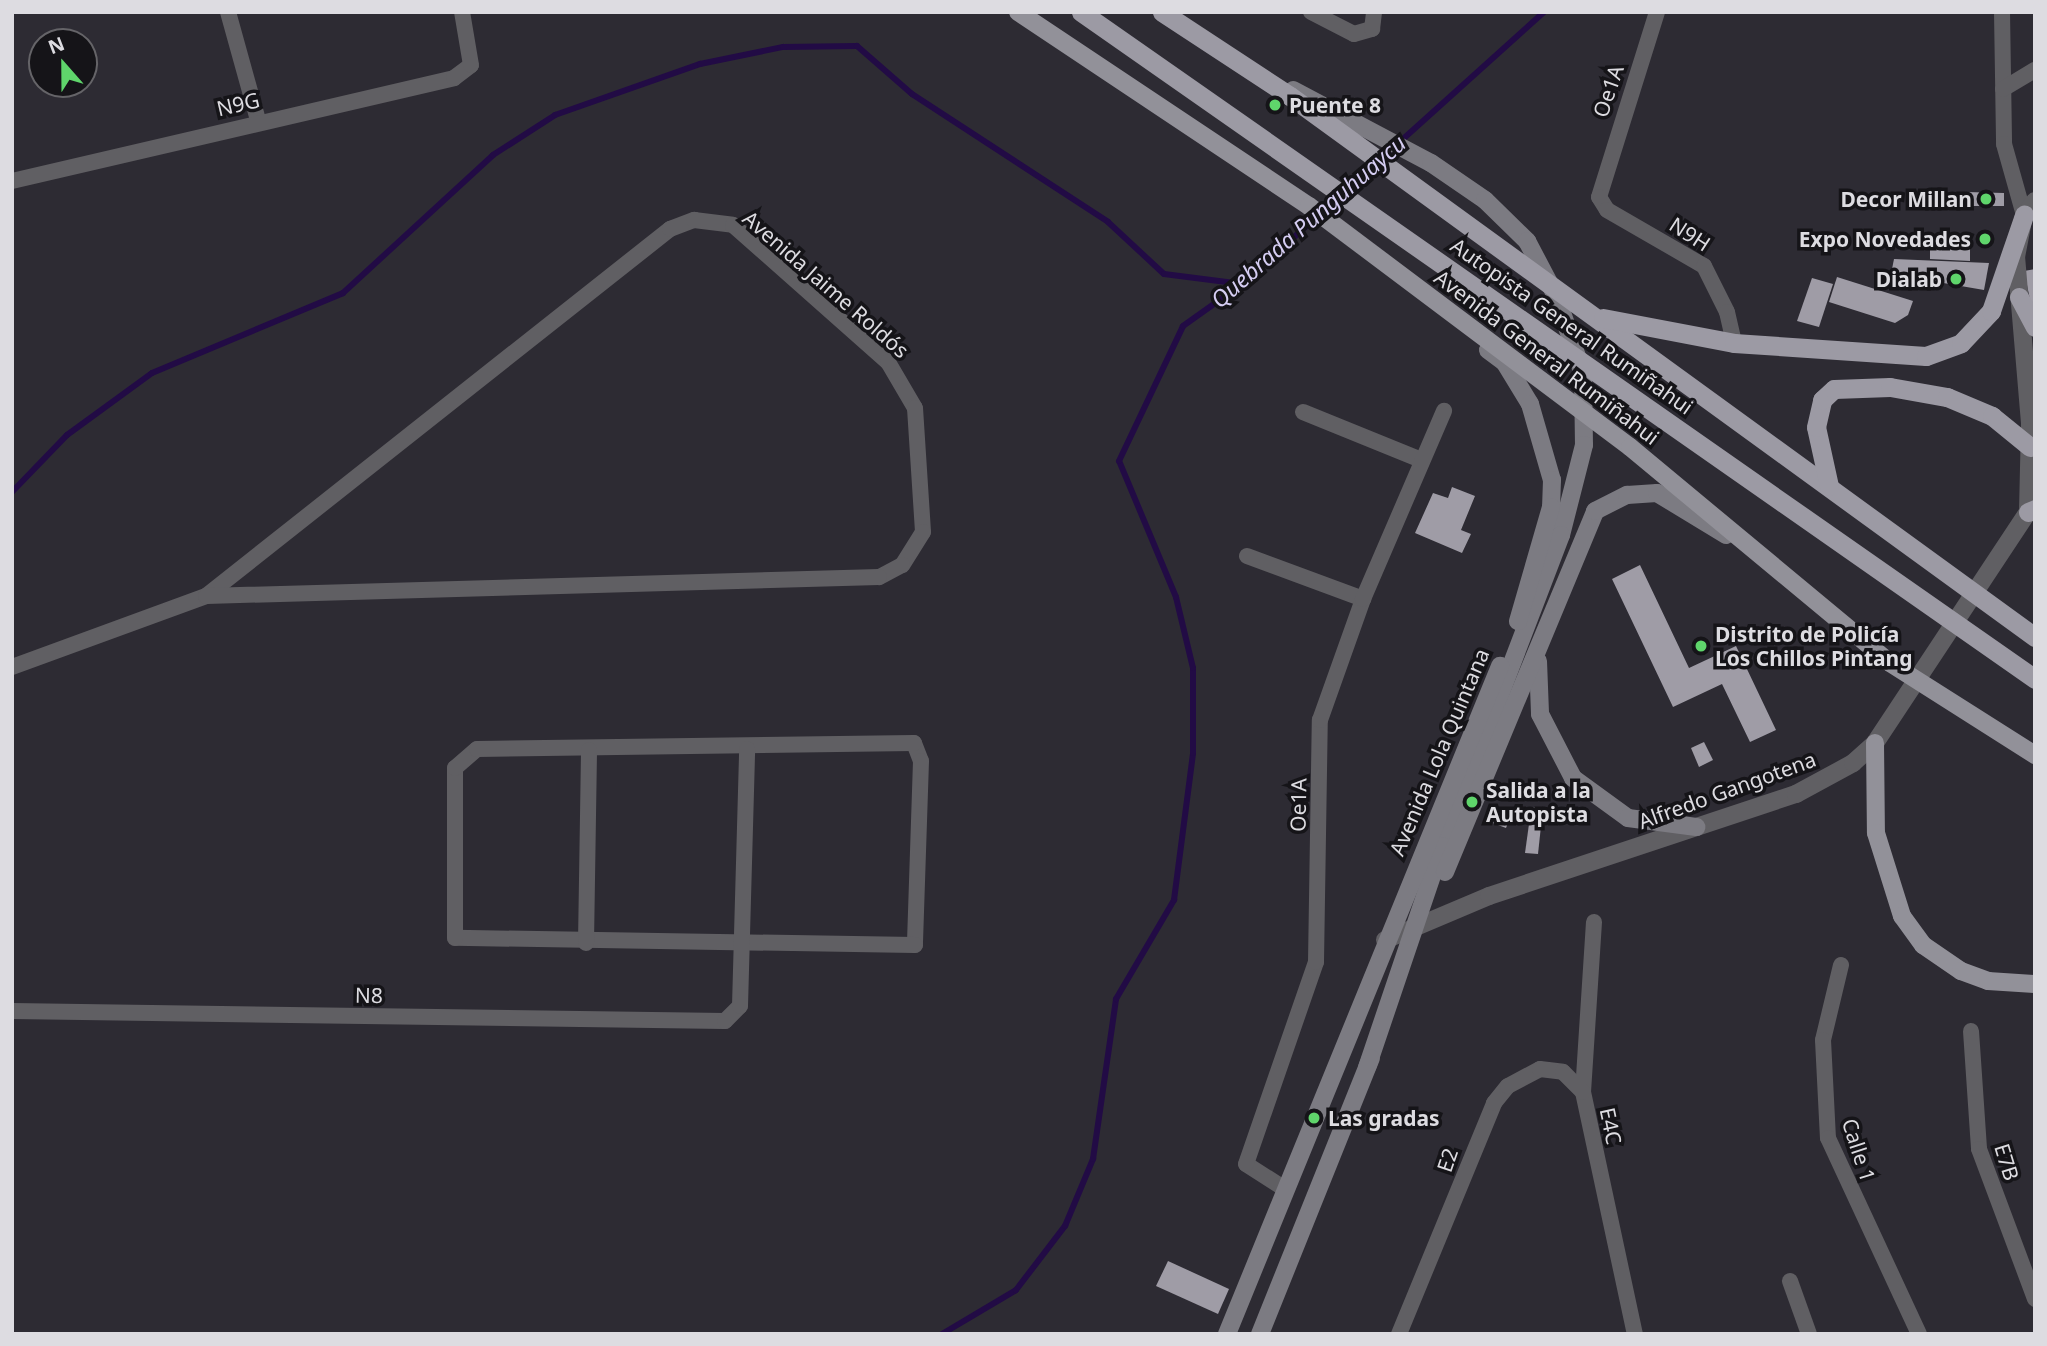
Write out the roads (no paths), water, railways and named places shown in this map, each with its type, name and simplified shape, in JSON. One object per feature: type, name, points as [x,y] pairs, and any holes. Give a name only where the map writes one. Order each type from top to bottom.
[{"type":"highway","name":"Autopista General Rumiñahui","points":[[1081,12],[1333,185],[2035,680]]},
{"type":"highway","name":"Autopista General Rumiñahui","points":[[1162,12],[1388,168],[1595,316],[2035,637]]},
{"type":"highway","points":[[1595,316],[1734,343],[1909,359],[1961,343],[1991,311],[2029,208]]},
{"type":"highway","points":[[2019,297],[2035,327]]},
{"type":"highway","points":[[1829,486],[1816,427],[1822,400],[1834,389],[1890,387],[1947,397],[1992,416],[2030,447]]},
{"type":"highway","points":[[1994,609],[2035,625]]},
{"type":"main road","name":"Avenida General Rumiñahui","points":[[1018,12],[1309,206],[1630,447],[1762,561],[1890,663],[2035,755]]},
{"type":"main road","name":"Avenida Lola Quintana","points":[[1207,41],[1431,163],[1485,200],[1527,241],[1557,298],[1583,374],[1584,445],[1561,535],[1442,846],[1367,1067]]},
{"type":"main road","name":"Avenida Lola Quintana","points":[[1227,1334],[1385,940],[1513,635],[1545,529],[1552,480],[1530,404],[1505,363],[1354,240]]},
{"type":"main road","name":"Avenida Lola Quintana","points":[[1260,1334],[1541,642],[1584,529],[1595,511],[1627,495],[1672,498],[1762,561]]},
{"type":"main road","points":[[1541,642],[1540,714],[1573,778],[1628,818],[1696,827]]},
{"type":"main road","points":[[1877,739],[1876,832],[1902,916],[1923,945],[1961,971],[1988,981],[2035,984]]},
{"type":"street","points":[[228,12],[258,120]]},
{"type":"street","name":"N9G","points":[[12,181],[258,120],[454,78],[471,65],[462,12]]},
{"type":"street","points":[[1311,12],[1363,34],[1373,29],[1374,12]]},
{"type":"street","name":"Oe1A","points":[[1598,184],[1657,12]]},
{"type":"street","points":[[2002,12],[2006,159],[2029,208]]},
{"type":"street","points":[[2003,89],[2035,70]]},
{"type":"street","name":"N9H","points":[[1598,184],[1607,210],[1704,266],[1727,312],[1734,343]]},
{"type":"street","name":"Alfredo Gangotena","points":[[1385,940],[1426,921],[1818,784],[1877,739],[1997,565],[2031,510],[2030,447],[2019,297],[2029,208]]},
{"type":"street","name":"Avenida Jaime Roldós","points":[[12,667],[206,596],[670,229],[694,220],[733,225],[887,362],[915,408],[923,532],[902,565],[879,577],[206,596]]},
{"type":"street","name":"Oe1A","points":[[1285,1189],[1246,1164],[1316,962],[1321,720],[1363,599],[1444,411]]},
{"type":"street","points":[[1303,412],[1421,460]]},
{"type":"street","points":[[1247,556],[1363,599]]},
{"type":"street","points":[[914,743],[921,761],[919,933],[915,945],[903,950],[462,942],[452,928],[455,768],[462,756],[477,749],[589,750],[747,750],[914,743]]},
{"type":"street","points":[[586,943],[589,750]]},
{"type":"street","points":[[743,947],[747,750]]},
{"type":"street","name":"E4C","points":[[1594,922],[1583,1092],[1635,1334]]},
{"type":"street","name":"N8","points":[[12,1011],[725,1021],[740,1006],[743,947]]},
{"type":"street","name":"Calle 1","points":[[1841,965],[1823,1040],[1828,1138],[1919,1334]]},
{"type":"street","name":"E7B","points":[[1971,1031],[1979,1149],[2034,1297]]},
{"type":"street","name":"E2","points":[[1399,1334],[1494,1103],[1515,1081],[1540,1069],[1563,1072],[1583,1092]]},
{"type":"street","points":[[1790,1281],[1809,1334]]},
{"type":"waterway","name":"Quebrada Punguhuaycu","points":[[942,1334],[1016,1290],[1065,1226],[1093,1159],[1116,999],[1174,900],[1193,753],[1193,668],[1176,597],[1119,461],[1183,326],[1242,284],[1544,12]]},
{"type":"waterway","points":[[12,492],[67,435],[152,373],[343,293],[493,155],[555,115],[700,64],[783,47],[857,46],[912,94],[1108,222],[1164,274],[1242,284]]},
{"type":"place","name":"Puente 8","points":[[1275,105]]},
{"type":"place","name":"Decor Millan","points":[[1986,199]]},
{"type":"place","name":"Expo Novedades","points":[[1985,239]]},
{"type":"place","name":"Dialab","points":[[1956,279]]},
{"type":"place","name":"Distrito de Policía Los Chillos Pintang","points":[[1701,646]]},
{"type":"place","name":"Salida a la Autopista","points":[[1472,802]]},
{"type":"place","name":"Las gradas","points":[[1314,1118]]}]
